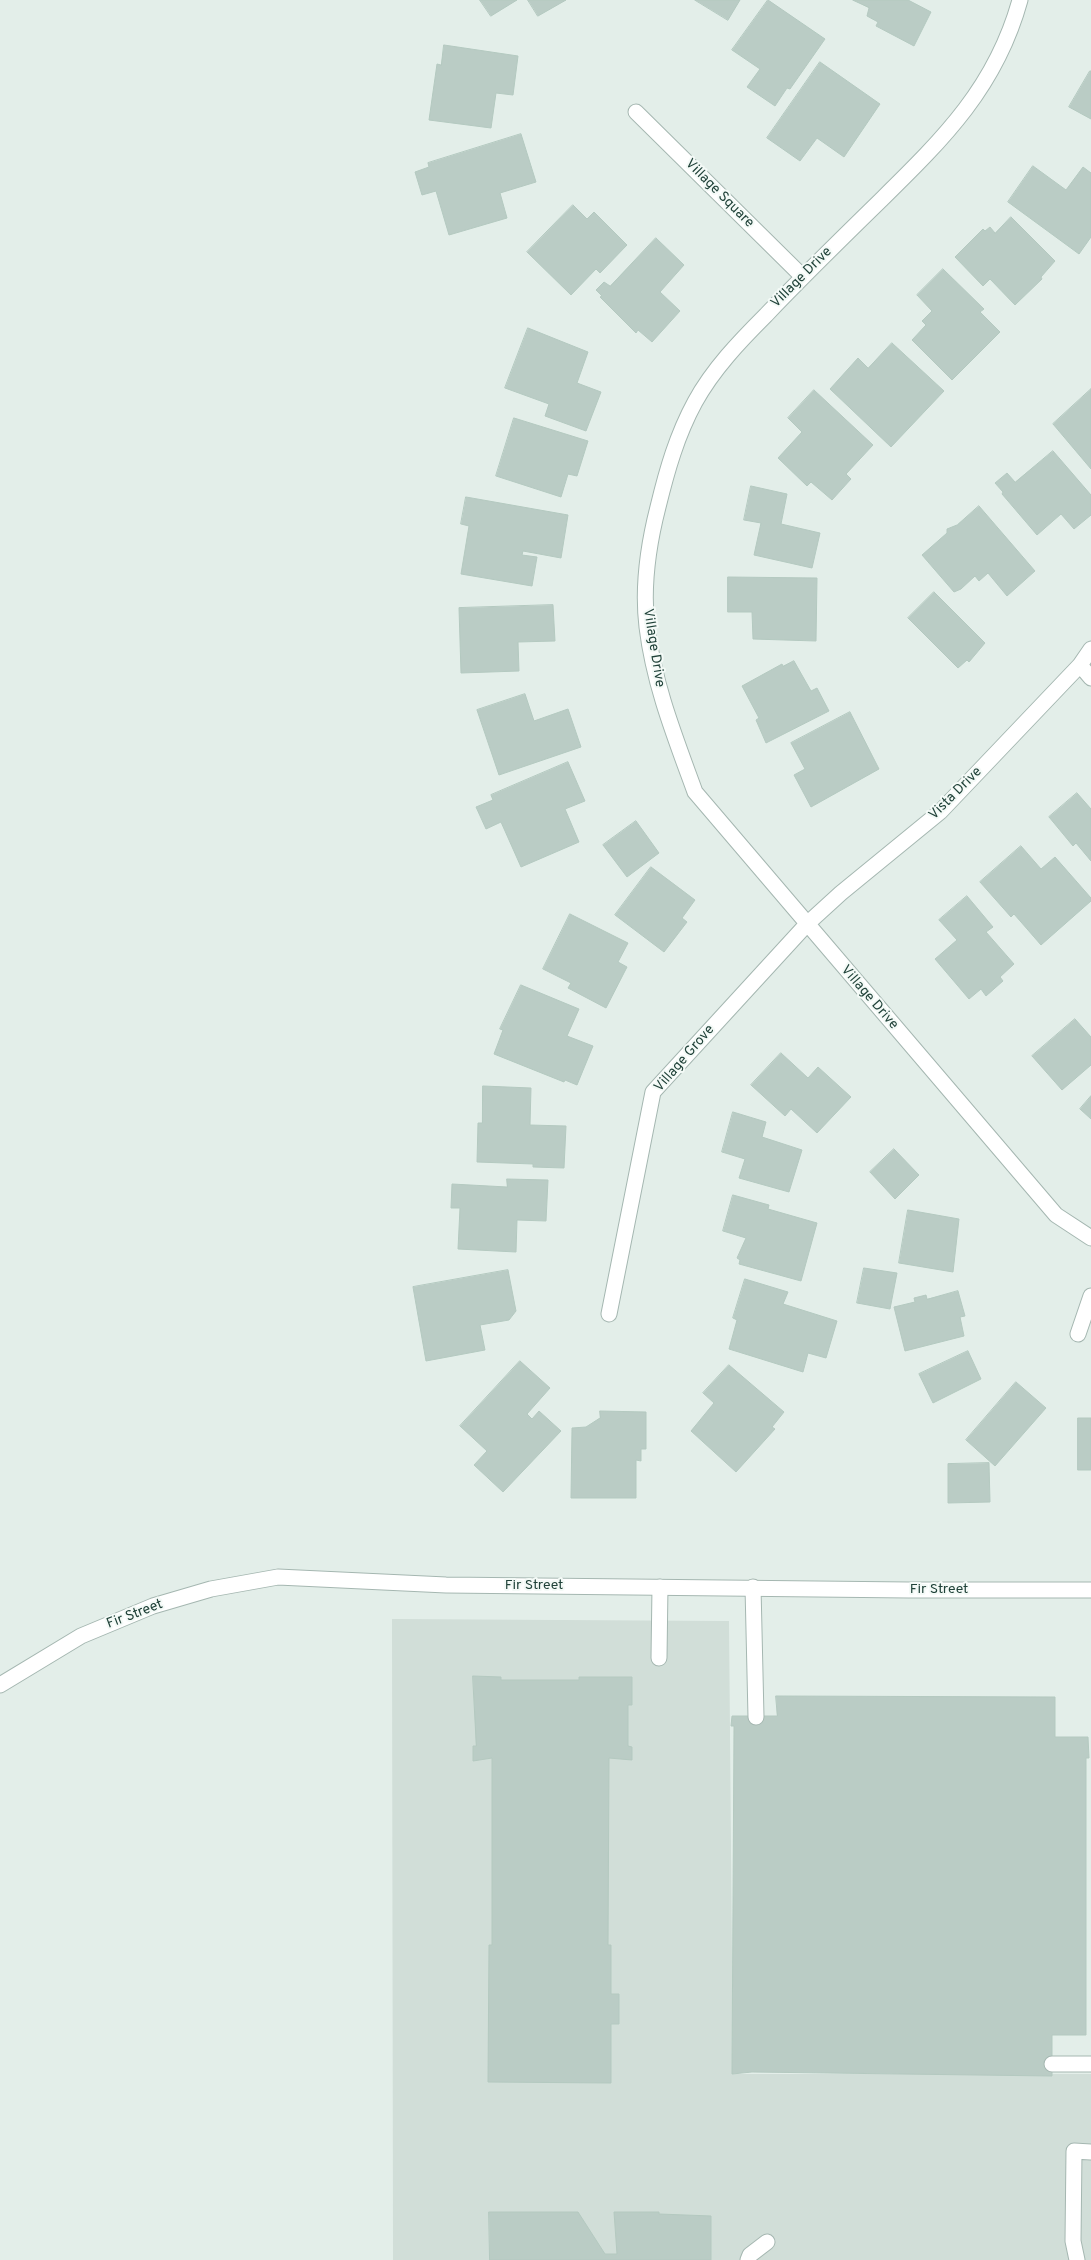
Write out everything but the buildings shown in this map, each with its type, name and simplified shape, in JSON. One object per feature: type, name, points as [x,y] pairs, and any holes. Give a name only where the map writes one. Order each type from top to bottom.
[{"type":"street","name":"Village Drive","points":[[1020,0],[1011,34],[982,89],[934,148],[802,276],[732,350],[695,401],[670,456],[645,570],[646,625],[655,674],[666,718],[695,792],[1056,1215],[1091,1238]]},
{"type":"street","name":"Village Square","points":[[636,112],[802,276]]},
{"type":"street","name":"Vista Drive","points":[[806,924],[940,812],[1080,665],[1091,649]]},
{"type":"street","points":[[1080,665],[1091,678]]},
{"type":"street","name":"Village Grove","points":[[609,1314],[653,1092],[806,924]]},
{"type":"street","points":[[1078,1334],[1091,1296]]},
{"type":"street","name":"Fir Street","points":[[0,1684],[82,1636],[152,1606],[211,1589],[278,1577],[446,1585],[1091,1590]]},
{"type":"street","points":[[659,1658],[660,1587]]},
{"type":"street","points":[[753,1587],[756,1717]]},
{"type":"street","points":[[1052,2064],[1091,2064]]},
{"type":"street","points":[[1078,2260],[1073,2241],[1074,2151],[1091,2152]]},
{"type":"street","points":[[748,2260],[750,2256],[767,2242]]},
{"type":"shaded area","points":[[392,1619],[729,1621],[733,2074],[1091,2074],[1091,2260],[393,2260]]}]
